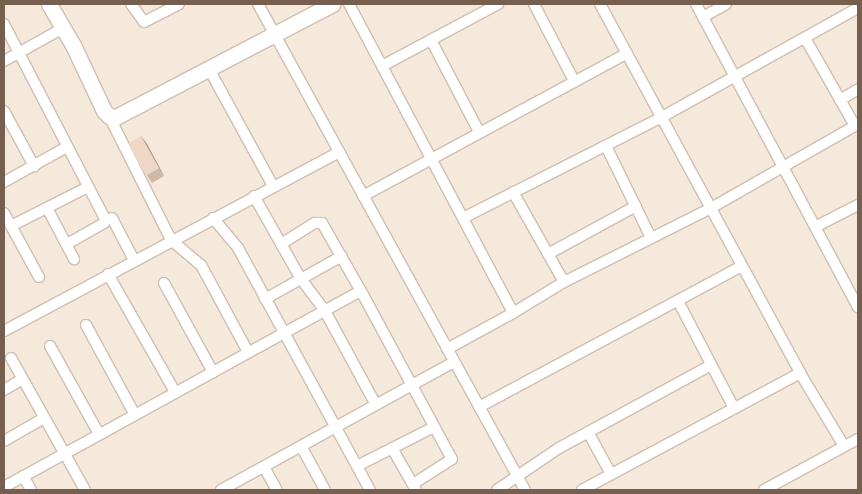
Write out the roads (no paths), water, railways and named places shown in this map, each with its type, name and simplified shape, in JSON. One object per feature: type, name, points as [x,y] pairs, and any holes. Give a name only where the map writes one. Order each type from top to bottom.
[{"type":"street","points":[[49,4],[172,240],[200,265],[248,352]]},
{"type":"street","points":[[131,4],[144,22],[179,4]]},
{"type":"street","points":[[258,4],[525,490]]},
{"type":"street","points":[[109,116],[122,115],[332,4]]},
{"type":"street","points":[[349,4],[513,313]]},
{"type":"street","points":[[382,66],[498,4]]},
{"type":"street","points":[[534,4],[574,81]]},
{"type":"street","points":[[600,4],[800,372],[844,446]]},
{"type":"street","points":[[696,4],[857,302]]},
{"type":"street","points":[[703,17],[726,4]]},
{"type":"street","points":[[463,218],[662,117],[858,8]]},
{"type":"street","points":[[4,24],[105,222],[67,244]]},
{"type":"street","points":[[4,61],[63,28]]},
{"type":"street","points":[[447,349],[513,313],[564,282],[711,208],[783,164],[856,125],[805,38]]},
{"type":"street","points":[[431,40],[479,132]]},
{"type":"street","points":[[363,196],[627,53]]},
{"type":"street","points":[[209,69],[273,186]]},
{"type":"street","points":[[840,100],[858,90]]},
{"type":"street","points":[[4,111],[34,166]]},
{"type":"street","points":[[606,146],[652,238]]},
{"type":"street","points":[[4,182],[67,147]]},
{"type":"street","points":[[4,331],[338,152]]},
{"type":"street","points":[[11,226],[88,187]]},
{"type":"street","points":[[513,192],[564,282]]},
{"type":"street","points":[[254,196],[301,279],[324,311],[376,405]]},
{"type":"street","points":[[817,226],[858,204]]},
{"type":"street","points":[[548,254],[636,206]]},
{"type":"street","points":[[47,208],[74,258]]},
{"type":"street","points":[[4,213],[38,277]]},
{"type":"street","points":[[112,218],[134,260]]},
{"type":"street","points":[[213,218],[238,248],[283,334],[370,490]]},
{"type":"street","points":[[281,244],[318,222],[325,225],[452,459],[414,487],[392,448]]},
{"type":"street","points":[[265,299],[342,256]]},
{"type":"street","points":[[479,407],[742,266]]},
{"type":"street","points":[[108,274],[175,392]]},
{"type":"street","points":[[164,284],[213,372]]},
{"type":"street","points":[[4,487],[361,291]]},
{"type":"street","points":[[678,301],[734,408]]},
{"type":"street","points":[[86,325],[135,415]]},
{"type":"street","points":[[50,346],[99,434]]},
{"type":"street","points":[[11,358],[85,490]]},
{"type":"street","points":[[224,489],[454,362]]},
{"type":"street","points":[[497,490],[518,478],[559,448],[711,365]]},
{"type":"street","points":[[582,490],[800,372]]},
{"type":"street","points":[[4,390],[22,379]]},
{"type":"street","points":[[5,438],[44,418]]},
{"type":"street","points":[[357,466],[434,427]]},
{"type":"street","points":[[588,432],[612,474]]},
{"type":"street","points":[[764,490],[858,439]]},
{"type":"street","points":[[301,446],[325,490]]},
{"type":"street","points":[[264,466],[277,490]]},
{"type":"street","points":[[23,476],[31,490]]}]
